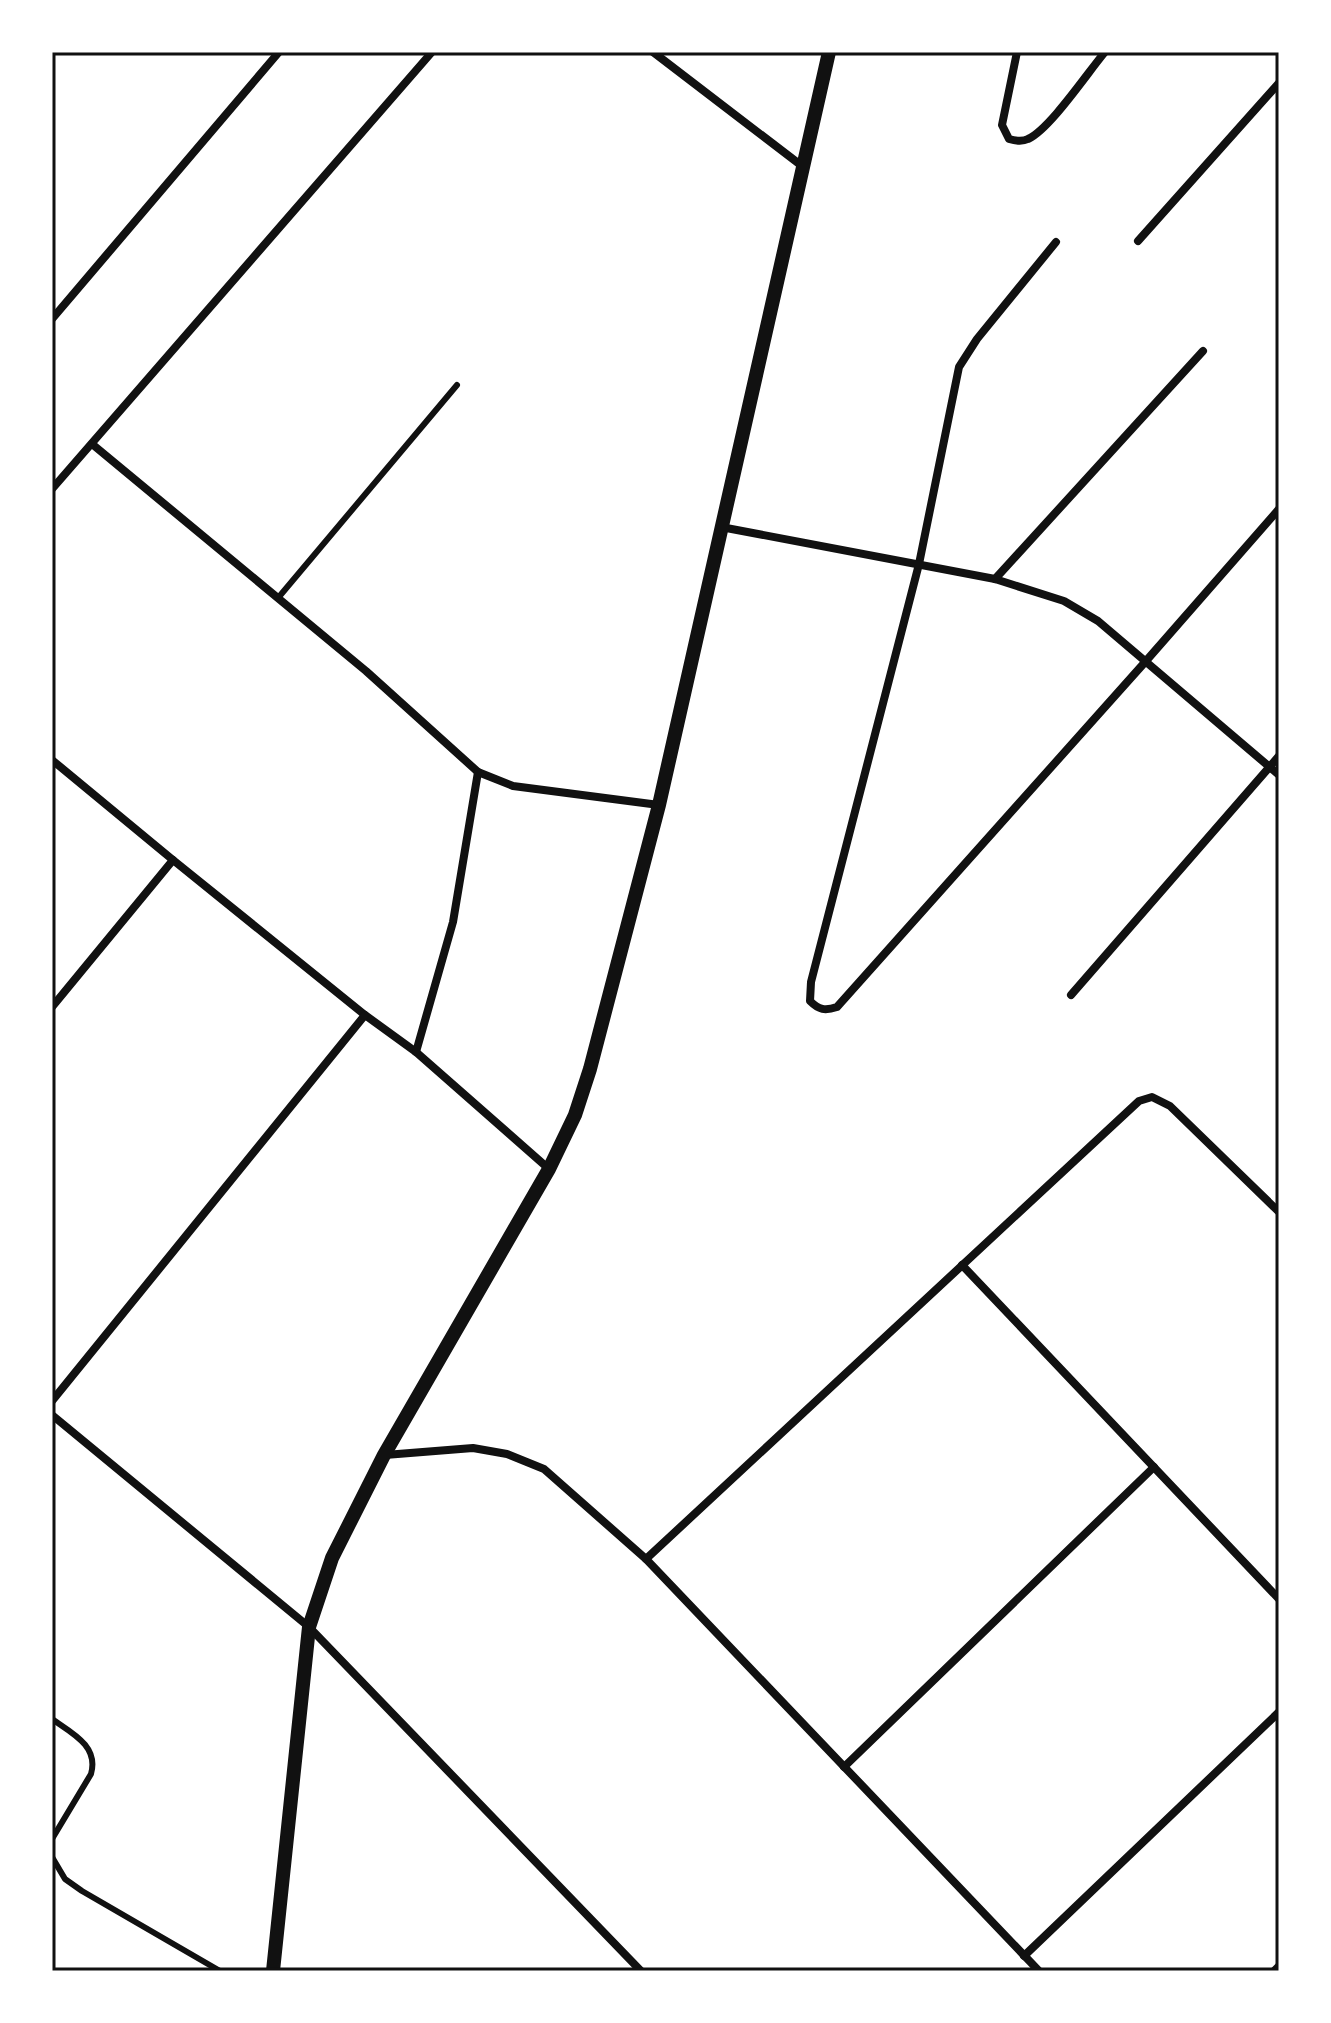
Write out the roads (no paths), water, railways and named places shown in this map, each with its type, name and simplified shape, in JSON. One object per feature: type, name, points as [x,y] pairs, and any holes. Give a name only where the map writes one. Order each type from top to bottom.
[{"type":"street","points":[[52,319],[279,52]]},
{"type":"street","points":[[52,489],[432,52]]},
{"type":"street","points":[[653,52],[802,166]]},
{"type":"street","points":[[273,1971],[309,1627],[332,1558],[384,1455],[549,1169],[575,1115],[590,1069],[659,805],[829,52]]},
{"type":"street","points":[[1017,52],[1002,125],[1009,139],[1017,141],[1025,140],[1041,129],[1105,52]]},
{"type":"street","points":[[1138,241],[1279,83]]},
{"type":"street","points":[[1056,242],[977,339],[959,367],[919,564],[811,982],[810,1001],[817,1008],[827,1011],[837,1007],[1279,509]]},
{"type":"street","points":[[995,579],[1203,351]]},
{"type":"street","points":[[92,444],[366,671],[478,772],[513,786],[659,805]]},
{"type":"street","points":[[721,527],[995,579],[1064,601],[1098,621],[1279,775]]},
{"type":"street","points":[[1071,995],[1279,756]]},
{"type":"street","points":[[52,760],[365,1015],[416,1052],[549,1169]]},
{"type":"street","points":[[416,1052],[453,922],[478,772]]},
{"type":"street","points":[[52,1007],[173,860]]},
{"type":"street","points":[[52,1401],[365,1015]]},
{"type":"street","points":[[646,1559],[1134,1105],[1152,1097],[1170,1106],[1279,1212]]},
{"type":"street","points":[[962,1265],[1279,1599]]},
{"type":"street","points":[[52,1415],[309,1627],[641,1971]]},
{"type":"street","points":[[384,1455],[473,1448],[507,1454],[544,1469],[646,1559],[1039,1971]]},
{"type":"street","points":[[844,1767],[1154,1467]]},
{"type":"street","points":[[1024,1956],[1279,1712]]},
{"type":"street","points":[[1274,1971],[1279,1966]]},
{"type":"lane","points":[[278,598],[457,385]]},
{"type":"lane","points":[[52,1719],[81,1739],[91,1751],[94,1763],[91,1774],[52,1839]]},
{"type":"lane","points":[[52,1857],[65,1879],[82,1891],[220,1971]]}]
